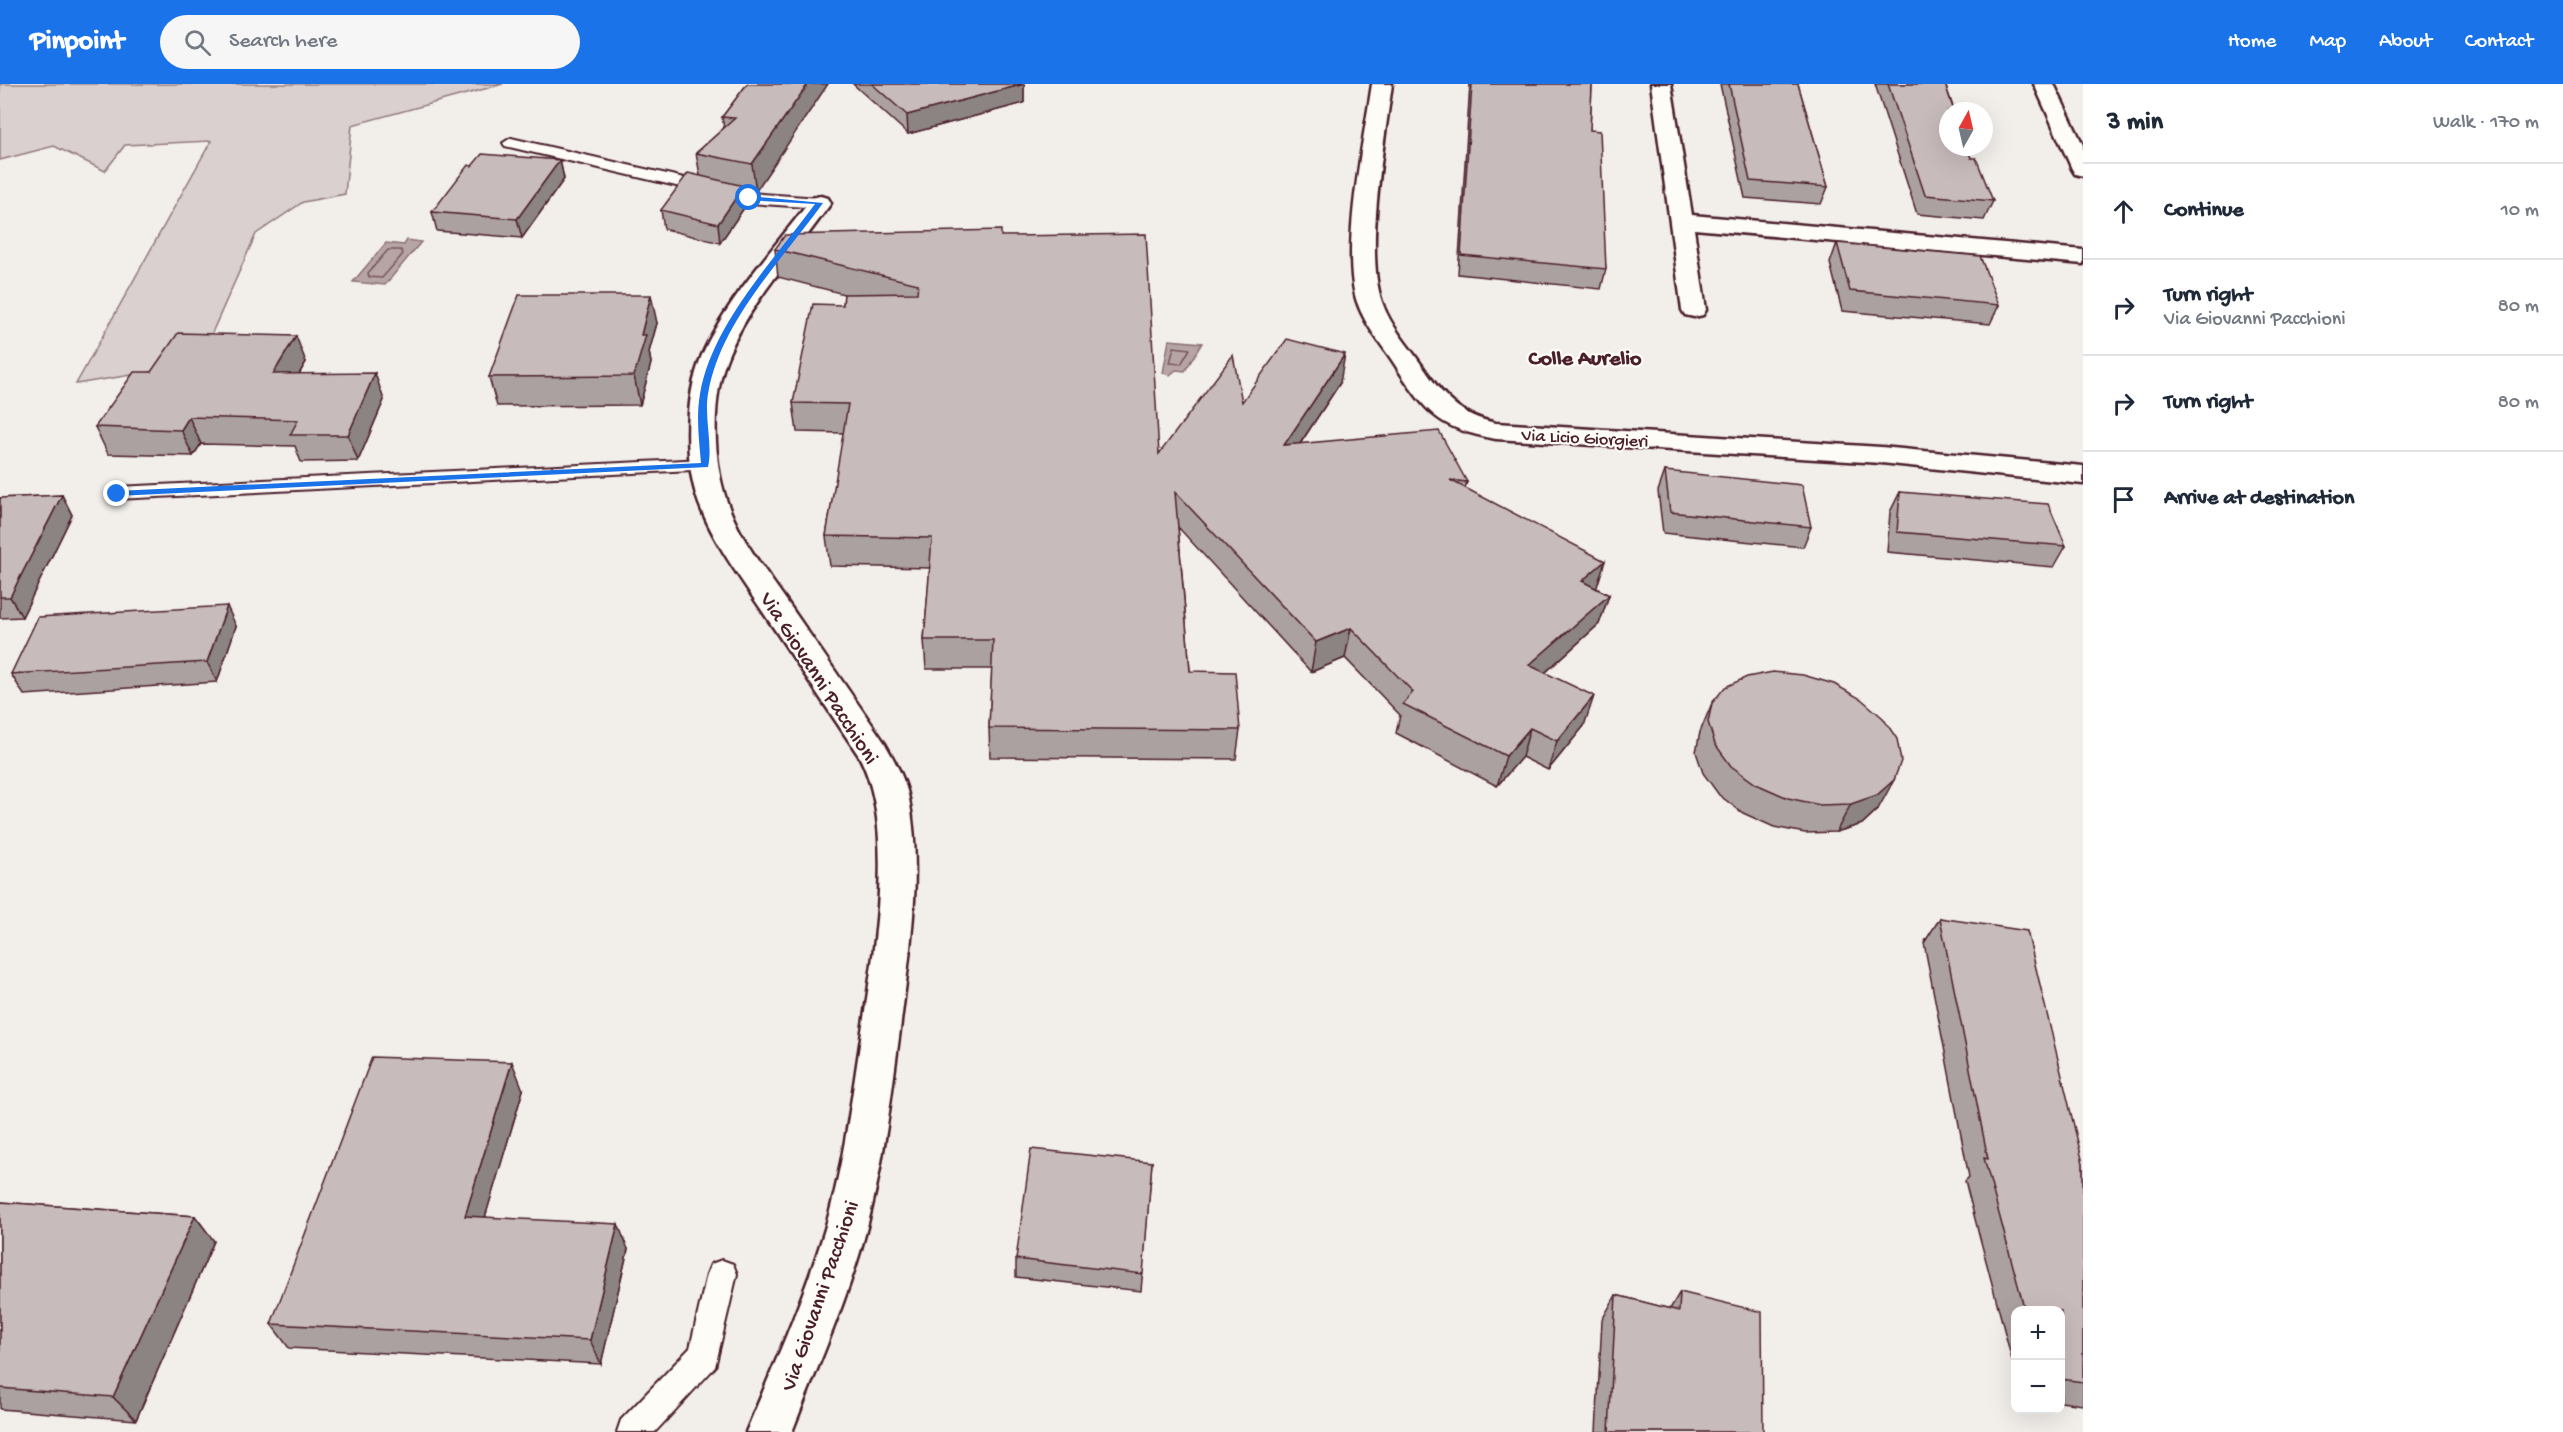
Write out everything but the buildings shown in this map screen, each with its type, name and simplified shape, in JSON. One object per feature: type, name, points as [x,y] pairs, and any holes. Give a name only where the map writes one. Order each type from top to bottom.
[{"type":"street","name":"Via Licio Giorgieri","points":[[1382,84],[1365,237],[1365,281],[1369,301],[1427,395],[1451,418],[1469,426],[1496,431],[1881,454],[2083,475]]},
{"type":"street","points":[[1661,84],[1695,310]]},
{"type":"street","points":[[2044,84],[2083,169]]},
{"type":"street","name":"Via Giovanni Pacchioni","points":[[769,1432],[811,1327],[846,1228],[868,1123],[893,944],[896,822],[885,774],[872,750],[731,541],[715,509],[705,465],[702,429],[704,394],[715,355],[733,320],[820,203]]},
{"type":"street","points":[[1680,221],[2083,257]]},
{"type":"lane","points":[[511,143],[749,198],[820,203]]},
{"type":"lane","points":[[117,494],[705,465]]},
{"type":"lane","points":[[633,1432],[704,1356],[722,1274]]},
{"type":"shaded area","points":[[0,84],[503,84],[352,125],[345,194],[303,202],[256,234],[198,364],[76,384],[211,141],[125,145],[105,171],[54,146],[0,160]]},
{"type":"water","points":[[407,240],[421,242],[385,285],[353,282],[386,243],[404,245]]},
{"type":"water","points":[[1169,340],[1202,343],[1185,371],[1176,370],[1170,375],[1163,373]]},
{"type":"district","name":"Colle Aurelio","points":[[1585,356]]},
{"type":"route","points":[[117,494],[705,465],[702,429],[704,394],[715,355],[733,320],[820,203],[749,198]]}]
